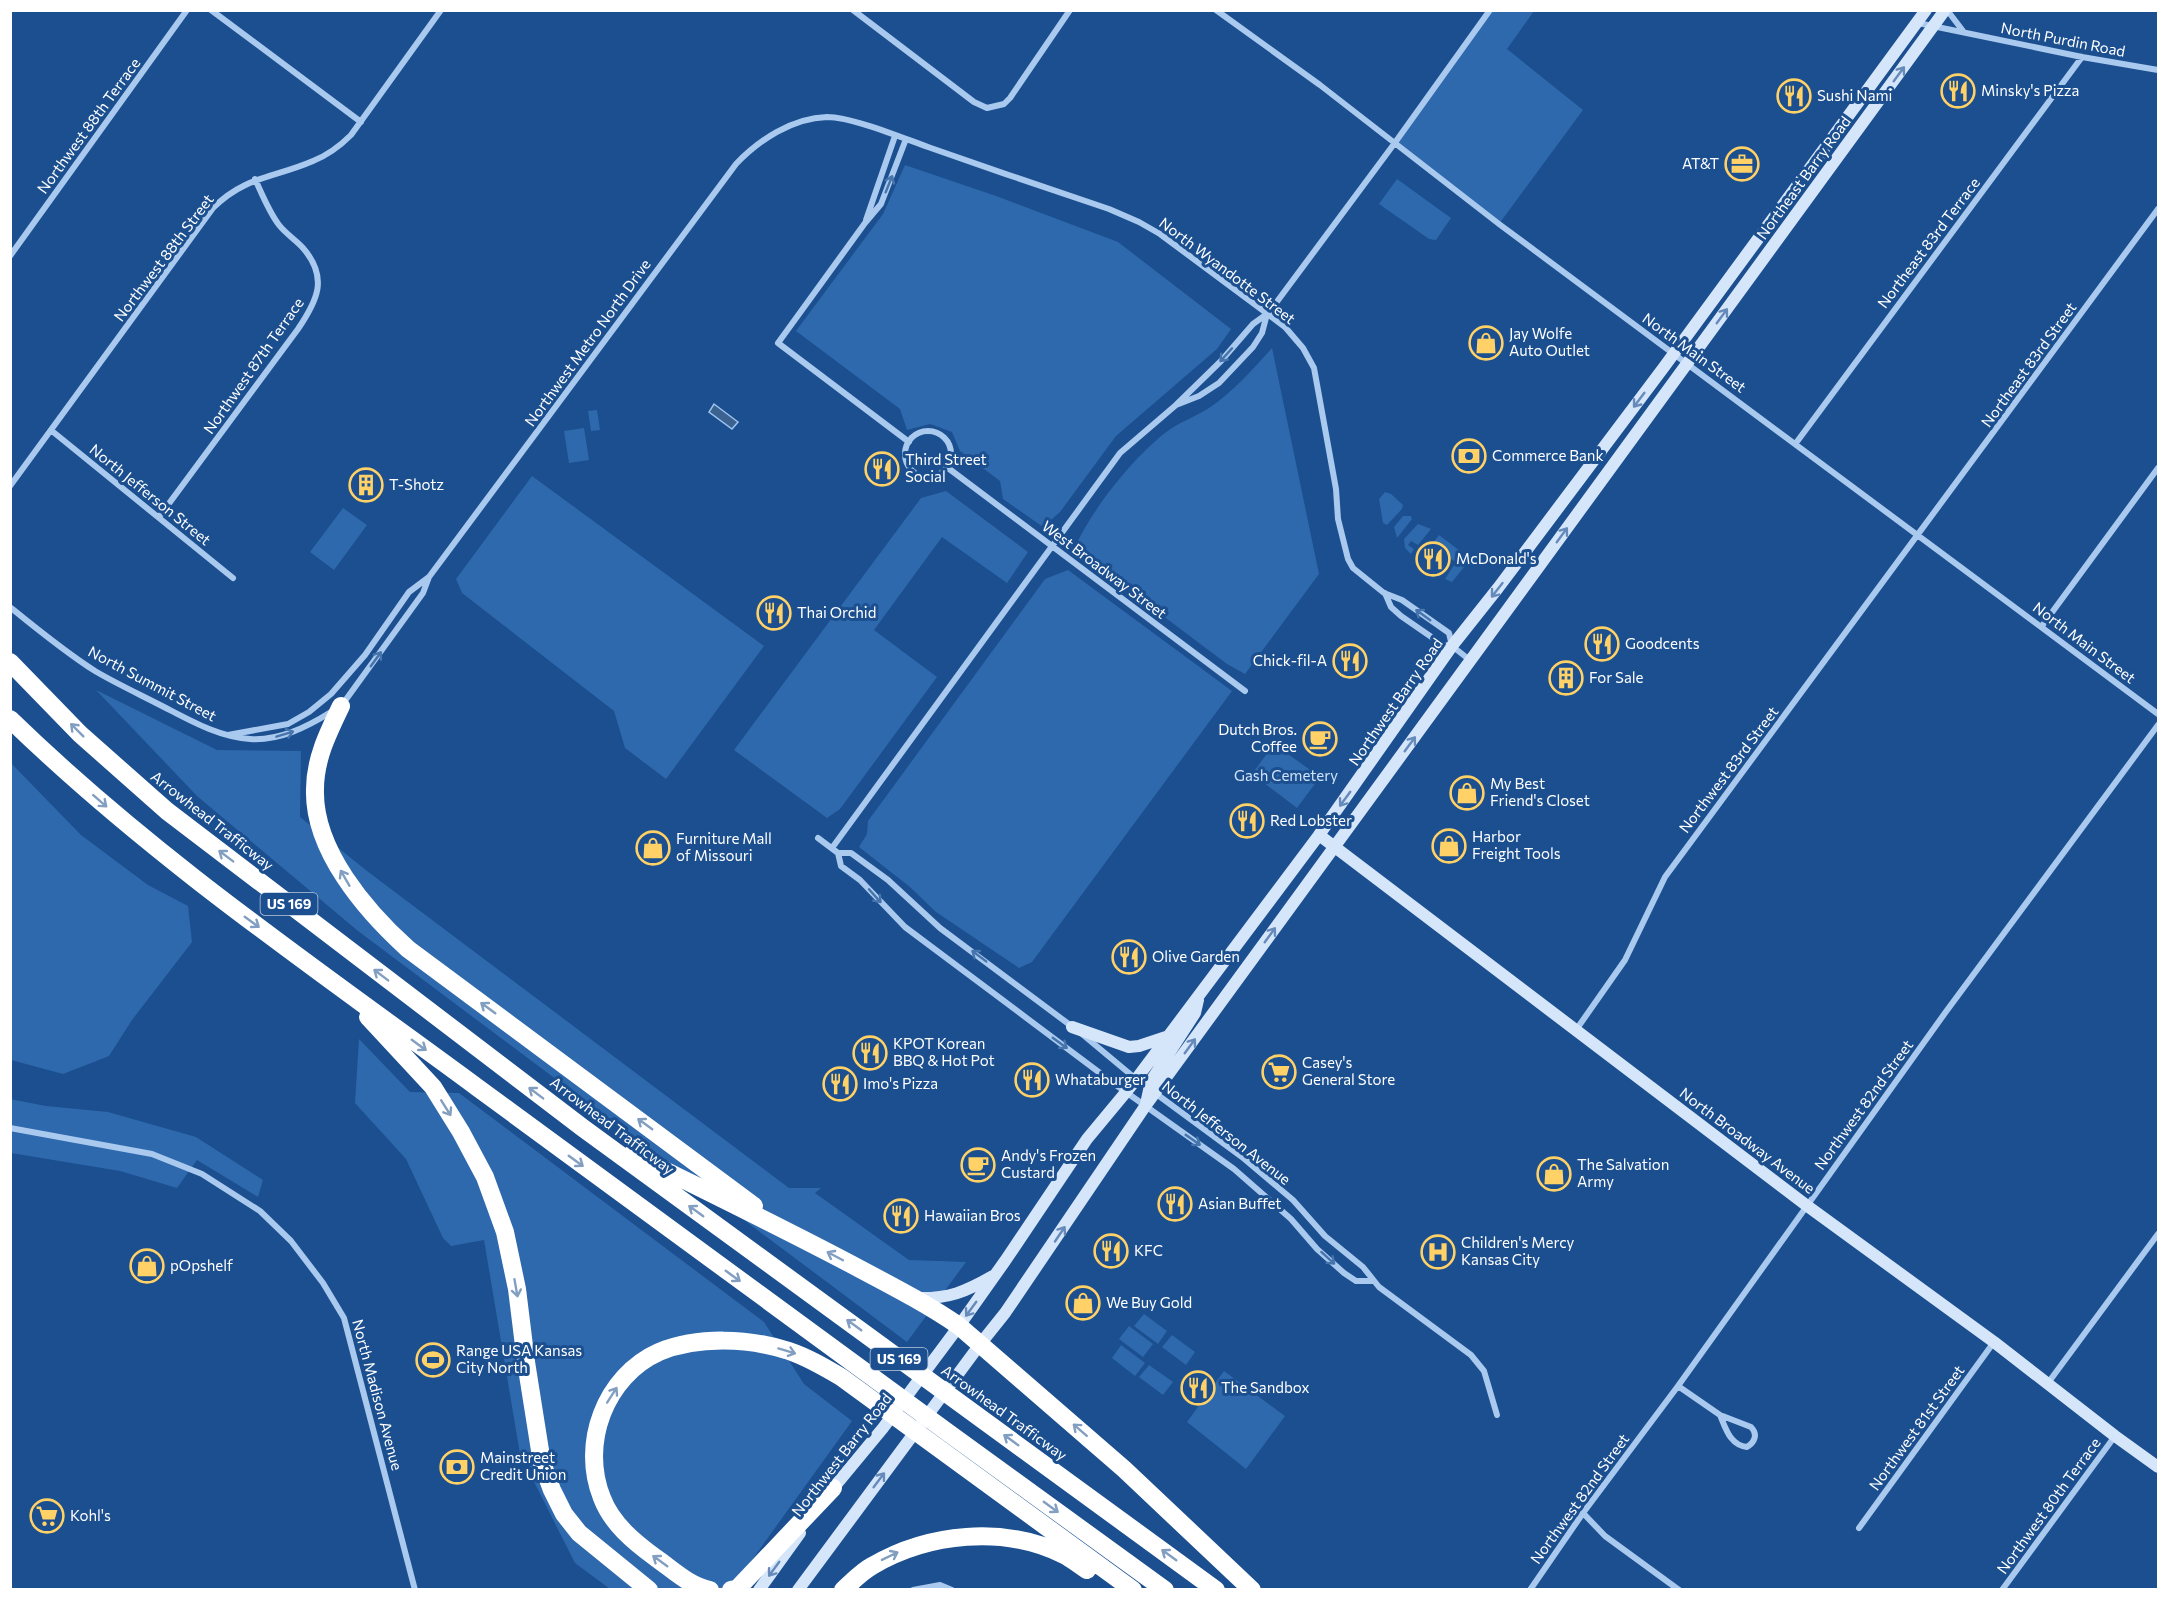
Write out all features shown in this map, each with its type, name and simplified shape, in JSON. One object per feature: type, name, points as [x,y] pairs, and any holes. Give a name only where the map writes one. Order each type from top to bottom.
[{"type":"highway","name":"Arrowhead Trafficway","points":[[10,662],[80,734],[167,811],[583,1128],[1216,1590]]},
{"type":"highway","points":[[336,700],[317,767],[314,791],[325,840],[347,883],[385,927],[408,949],[784,1228]]},
{"type":"highway","name":"US 169","points":[[10,719],[45,753],[197,882],[889,1391],[1166,1590]]},
{"type":"highway","points":[[338,985],[433,1087],[485,1177],[505,1232],[542,1463],[552,1490],[564,1514],[579,1533],[648,1590]]},
{"type":"highway","points":[[583,1128],[722,1200],[784,1228],[915,1298],[959,1326],[1124,1468],[1252,1590]]},
{"type":"highway","points":[[710,1590],[689,1581],[623,1531],[602,1499],[596,1480],[593,1457],[595,1436],[601,1414],[609,1397],[623,1378],[640,1363],[659,1352],[707,1341],[733,1341],[788,1350],[824,1367],[841,1377],[1133,1590]]},
{"type":"highway","points":[[731,1590],[737,1589],[833,1488]]},
{"type":"highway","points":[[843,1590],[869,1567],[895,1553],[939,1541],[993,1536],[1028,1542],[1064,1555],[1115,1590]]},
{"type":"main road","name":"Northeast Barry Road","points":[[1674,354],[1926,10]]},
{"type":"main road","name":"Northeast Barry Road","points":[[1688,364],[1946,10]]},
{"type":"main road","name":"Northwest Barry Road","points":[[759,1590],[833,1488],[883,1428],[959,1326],[1087,1139],[1126,1092],[1319,835],[1452,646],[1674,354]]},
{"type":"main road","points":[[1152,1090],[1471,661],[1688,364]]},
{"type":"main road","name":"North Broadway Avenue","points":[[1319,835],[1806,1205],[1994,1342],[2158,1467]]},
{"type":"main road","points":[[798,1590],[1027,1282],[1146,1105],[1195,1013],[1201,991]]},
{"type":"main road","points":[[1072,1027],[1129,1047],[1139,1046],[1167,1036]]},
{"type":"main road","points":[[915,1298],[954,1296],[968,1291],[996,1274]]},
{"type":"street","name":"Northwest 88th Terrace","points":[[10,256],[187,10]]},
{"type":"street","points":[[211,10],[361,122]]},
{"type":"street","name":"Northwest 88th Street","points":[[10,486],[213,208],[235,189],[255,179],[324,156],[351,135],[441,10]]},
{"type":"street","points":[[852,10],[974,102],[987,108],[996,108],[1010,99],[1070,10]]},
{"type":"street","name":"North Main Street","points":[[1216,10],[1320,85],[1394,144],[2158,714]]},
{"type":"street","points":[[832,848],[1120,453],[1176,405],[1221,361],[1253,324],[1267,314],[1394,144],[1490,10]]},
{"type":"street","points":[[1946,10],[1963,32]]},
{"type":"street","name":"North Purdin Road","points":[[1917,22],[2082,57],[2158,70]]},
{"type":"street","name":"Northeast 83rd Terrace","points":[[1796,443],[2082,57]]},
{"type":"street","name":"North Wyandotte Street","points":[[776,132],[827,117],[849,121],[1109,209],[1160,234],[1285,327],[1304,348],[1314,368],[1336,489],[1338,519],[1348,559],[1353,568],[1384,593],[1402,600],[1449,633],[1452,646]]},
{"type":"street","name":"Northwest Metro North Drive","points":[[336,700],[423,593],[429,577],[625,315],[719,184],[753,147],[776,132]]},
{"type":"street","points":[[865,223],[895,136]]},
{"type":"street","points":[[906,140],[881,204],[777,343],[909,442]]},
{"type":"street","name":"Northwest 87th Terrace","points":[[159,517],[298,329],[316,297],[317,274],[313,262],[280,225],[255,179]]},
{"type":"street","name":"Northeast 83rd Street","points":[[1919,535],[2158,209]]},
{"type":"street","points":[[1176,405],[1199,396],[1219,383],[1253,347],[1262,333],[1267,314]]},
{"type":"street","name":"North Jefferson Street","points":[[52,431],[233,578]]},
{"type":"street","points":[[924,431],[942,435],[947,439],[952,450],[948,468],[935,477],[924,477],[914,473],[908,466],[905,456],[909,442],[918,433],[924,431]]},
{"type":"street","name":"West Broadway Street","points":[[948,468],[1245,691]]},
{"type":"street","points":[[2042,626],[2158,468]]},
{"type":"street","name":"Northwest 83rd Street","points":[[1576,1031],[1625,960],[1665,877],[1919,535]]},
{"type":"street","name":"Northwest Metro North Drive","points":[[336,700],[409,592],[429,577]]},
{"type":"street","name":"North Wyandotte Street","points":[[1384,593],[1391,607],[1401,616],[1443,645],[1452,646],[1471,661]]},
{"type":"street","name":"North Summit Street","points":[[10,607],[95,671],[200,726],[228,735],[249,739],[287,734],[314,723],[336,700]]},
{"type":"street","name":"North Summit Street","points":[[228,735],[288,724],[336,700]]},
{"type":"street","name":"Northwest 82nd Street","points":[[1530,1590],[1806,1205],[2158,725]]},
{"type":"street","points":[[818,838],[838,853]]},
{"type":"street","name":"North Jefferson Avenue","points":[[1373,1281],[1356,1281],[1344,1273],[1257,1188],[905,927],[860,880],[841,866],[838,853],[851,853],[888,880],[940,928],[1026,991],[1268,1179],[1300,1207],[1325,1236],[1363,1267],[1373,1281],[1471,1355],[1484,1371],[1497,1415]]},
{"type":"street","name":"North Madison Avenue","points":[[10,1128],[152,1154],[202,1174],[260,1211],[291,1241],[323,1283],[344,1318],[416,1590]]},
{"type":"street","points":[[2048,1383],[2158,1234]]},
{"type":"street","name":"Northwest 81st Street","points":[[1859,1528],[1994,1342]]},
{"type":"street","points":[[1678,1386],[1720,1415],[1751,1426],[1755,1437],[1753,1443],[1747,1447],[1739,1446],[1731,1439],[1720,1415]]},
{"type":"street","name":"Northwest 80th Terrace","points":[[2002,1590],[2115,1436]]},
{"type":"street","points":[[1583,1513],[1605,1536],[1679,1590]]},
{"type":"street","points":[[913,1590],[940,1586],[952,1590]]},
{"type":"green space","points":[[1490,11],[1534,11],[1507,49],[1583,110],[1499,224],[1394,144]]},
{"type":"green space","points":[[905,165],[1118,242],[1231,329],[1217,349],[1116,436],[1060,512],[1043,527],[1003,499],[1000,481],[960,451],[952,432],[930,424],[907,430],[900,409],[796,331],[883,214]]},
{"type":"green space","points":[[1397,179],[1451,218],[1436,240],[1429,239],[1379,204]]},
{"type":"green space","points":[[1272,348],[1319,574],[1245,674],[1227,664],[1074,549],[1102,502],[1139,457],[1170,429],[1209,408],[1226,395]]},
{"type":"green space","points":[[597,410],[600,430],[591,431],[588,411]]},
{"type":"green space","points":[[584,428],[589,460],[569,463],[564,431]]},
{"type":"green space","points":[[532,476],[764,646],[666,779],[625,748],[614,711],[462,593],[456,579]]},
{"type":"green space","points":[[946,491],[1028,552],[1007,583],[942,537],[874,630],[937,677],[840,809],[827,818],[734,750],[921,498]]},
{"type":"green space","points":[[1385,492],[1391,494],[1403,505],[1387,525],[1383,523],[1379,499]]},
{"type":"green space","points":[[343,508],[367,525],[334,570],[310,552]]},
{"type":"green space","points":[[1403,516],[1411,516],[1412,519],[1397,538],[1394,527]]},
{"type":"green space","points":[[1418,524],[1431,529],[1418,545],[1411,541],[1408,545],[1414,549],[1411,554],[1405,548],[1404,539]]},
{"type":"green space","points":[[1439,535],[1468,557],[1468,562],[1452,582],[1445,579],[1456,562],[1431,546]]},
{"type":"green space","points":[[1068,570],[1232,691],[1032,962],[1019,968],[936,912],[910,887],[859,847],[867,834],[868,821],[1045,579]]},
{"type":"green space","points":[[96,690],[217,750],[301,751],[300,817],[367,871],[789,1188],[821,1188],[815,1193],[909,1260],[966,1262],[907,1342],[358,931],[197,796]]},
{"type":"green space","name":"Gash Cemetery","points":[[1274,744],[1320,777],[1297,808],[1252,774]]},
{"type":"green space","points":[[10,762],[81,835],[148,885],[188,906],[192,942],[132,1020],[109,1056],[63,1074],[11,1060]]},
{"type":"green space","points":[[359,1039],[410,1092],[459,1093],[764,1322],[804,1384],[852,1421],[731,1589],[610,1589],[575,1563],[520,1454],[484,1240],[451,1246],[443,1238],[406,1159],[355,1103]]},
{"type":"green space","points":[[10,1099],[46,1106],[108,1112],[196,1137],[263,1180],[258,1197],[197,1160],[177,1188],[120,1171],[11,1153]]},
{"type":"green space","points":[[1144,1314],[1167,1331],[1158,1344],[1134,1326]]},
{"type":"green space","points":[[1129,1326],[1153,1344],[1143,1357],[1119,1339]]},
{"type":"green space","points":[[1172,1335],[1195,1352],[1186,1365],[1162,1347]]},
{"type":"green space","points":[[1121,1345],[1145,1363],[1135,1376],[1112,1358]]},
{"type":"green space","points":[[1149,1365],[1173,1382],[1163,1395],[1139,1377]]},
{"type":"green space","points":[[1224,1371],[1285,1416],[1246,1469],[1187,1422]]},
{"type":"shaded area","points":[[714,404],[738,422],[732,429],[709,412]]},
{"type":"place","name":"Minsky's Pizza","points":[[1958,91]]},
{"type":"place","name":"Sushi Nami","points":[[1794,96]]},
{"type":"place","name":"AT&T","points":[[1742,164]]},
{"type":"place","name":"Jay Wolfe Auto Outlet","points":[[1486,343]]},
{"type":"place","name":"Commerce Bank","points":[[1469,456]]},
{"type":"place","name":"Third Street Social","points":[[882,469]]},
{"type":"place","name":"T-Shotz","points":[[366,485]]},
{"type":"place","name":"McDonald's","points":[[1433,559]]},
{"type":"place","name":"Thai Orchid","points":[[774,613]]},
{"type":"place","name":"Goodcents","points":[[1602,644]]},
{"type":"place","name":"Chick-fil-A","points":[[1350,661]]},
{"type":"place","name":"For Sale","points":[[1566,678]]},
{"type":"place","name":"Dutch Bros. Coffee","points":[[1320,739]]},
{"type":"place","name":"My Best Friend's Closet","points":[[1467,793]]},
{"type":"place","name":"Red Lobster","points":[[1247,821]]},
{"type":"place","name":"Harbor Freight Tools","points":[[1449,846]]},
{"type":"place","name":"Furniture Mall of Missouri","points":[[653,848]]},
{"type":"place","name":"Olive Garden","points":[[1129,957]]},
{"type":"place","name":"KPOT Korean BBQ & Hot Pot","points":[[870,1053]]},
{"type":"place","name":"Casey's General Store","points":[[1279,1072]]},
{"type":"place","name":"Whataburger","points":[[1032,1080]]},
{"type":"place","name":"Imo's Pizza","points":[[840,1084]]},
{"type":"place","name":"Andy's Frozen Custard","points":[[978,1165]]},
{"type":"place","name":"The Salvation Army","points":[[1554,1174]]},
{"type":"place","name":"Asian Buffet","points":[[1175,1204]]},
{"type":"place","name":"Hawaiian Bros","points":[[901,1216]]},
{"type":"place","name":"KFC","points":[[1111,1251]]},
{"type":"place","name":"Children's Mercy Kansas City","points":[[1438,1252]]},
{"type":"place","name":"pOpshelf","points":[[147,1266]]},
{"type":"place","name":"We Buy Gold","points":[[1083,1303]]},
{"type":"place","name":"Range USA Kansas City North","points":[[433,1360]]},
{"type":"place","name":"The Sandbox","points":[[1198,1388]]},
{"type":"place","name":"Mainstreet Credit Union","points":[[457,1467]]},
{"type":"place","name":"Kohl's","points":[[47,1516]]}]
